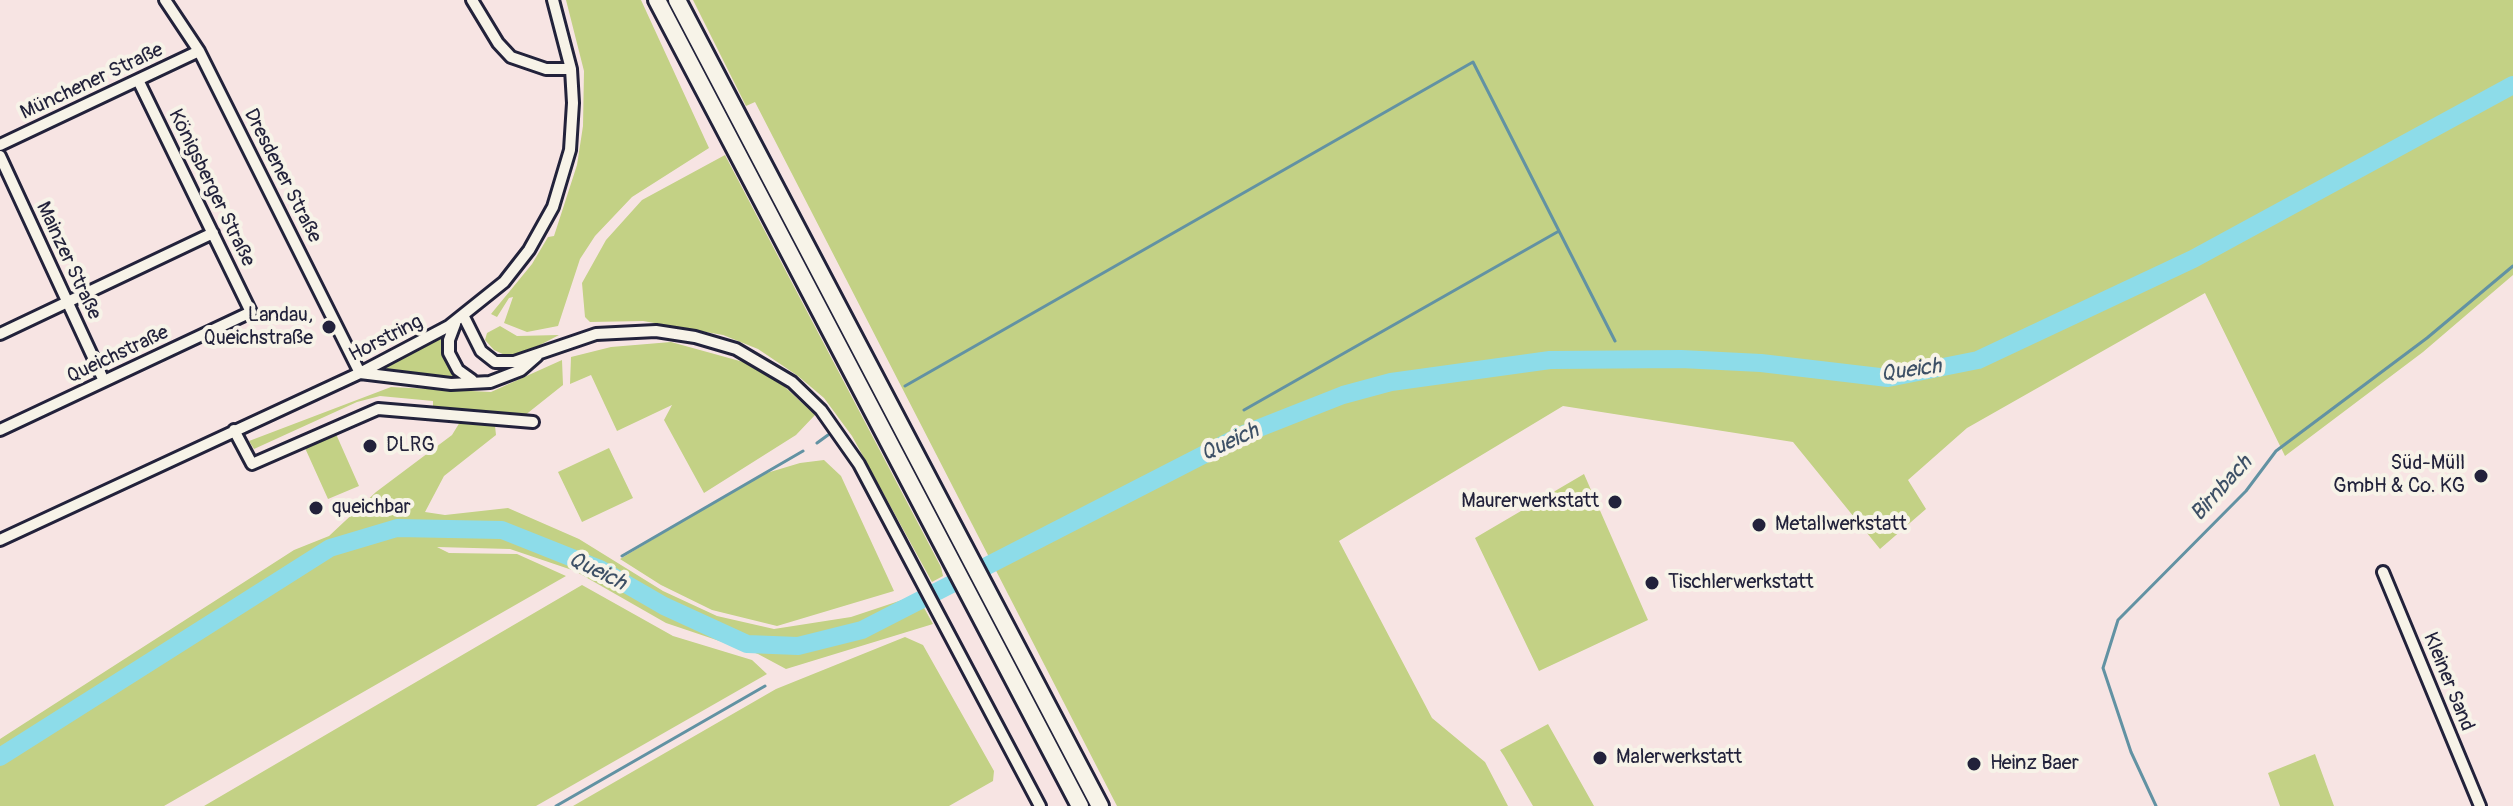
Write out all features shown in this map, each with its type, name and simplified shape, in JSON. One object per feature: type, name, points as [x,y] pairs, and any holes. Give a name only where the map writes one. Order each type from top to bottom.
[{"type":"highway","points":[[657,0],[959,558],[986,591],[1100,806]]},
{"type":"highway","points":[[677,0],[959,558],[971,599],[1080,806]]},
{"type":"street","name":"Dresdener Straße","points":[[165,0],[199,51],[360,373]]},
{"type":"street","points":[[472,0],[498,43],[511,57],[546,69],[571,69]]},
{"type":"street","name":"Horstring","points":[[0,540],[360,373],[460,319],[517,266],[553,207],[570,150],[573,103],[571,69],[553,0]]},
{"type":"street","name":"Münchener Straße","points":[[0,145],[199,51]]},
{"type":"street","name":"Königsberger Straße","points":[[138,80],[251,312]]},
{"type":"street","name":"Mainzer Straße","points":[[0,156],[104,381]]},
{"type":"street","points":[[0,334],[213,233]]},
{"type":"street","name":"Queichstraße","points":[[0,430],[251,312]]},
{"type":"street","points":[[474,381],[460,373],[450,357],[449,340],[460,319],[492,361],[508,363],[576,339],[622,330],[675,333],[719,343],[754,358],[792,382],[821,410],[846,442],[1040,806]]},
{"type":"street","points":[[360,373],[451,384],[490,382],[509,375],[541,353]]},
{"type":"street","points":[[234,430],[252,464],[378,409],[533,422]]},
{"type":"street","name":"Kleiner Sand","points":[[2383,572],[2480,806]]},
{"type":"green space","points":[[566,0],[641,0],[709,148],[632,197],[595,236],[580,259],[558,326],[527,332],[504,323],[513,297],[509,298],[497,317],[491,314],[532,264],[548,237],[554,236],[577,165],[583,126],[584,71]]},
{"type":"green space","points":[[693,0],[2513,0],[2513,275],[2423,352],[2285,456],[2205,293],[1967,428],[1908,480],[1926,509],[1880,549],[1793,442],[1563,406],[1339,541],[1432,718],[1485,762],[1508,806],[1117,806],[755,102],[746,106]]},
{"type":"green space","points":[[725,155],[941,567],[943,576],[932,582],[852,436],[824,398],[798,376],[758,349],[723,335],[643,321],[590,322],[585,317],[582,283],[606,240],[642,200]]},
{"type":"green space","points":[[449,326],[449,354],[474,381],[360,373]]},
{"type":"green space","points":[[500,326],[517,336],[559,335],[521,355],[507,356],[494,350],[485,340],[487,333]]},
{"type":"green space","points":[[671,342],[747,363],[785,387],[815,415],[796,435],[704,493],[664,420],[672,405],[617,431],[591,375],[570,384],[571,357],[611,347]]},
{"type":"green space","points":[[562,360],[563,385],[524,416],[433,408],[433,401],[380,396],[357,402],[254,449],[249,441],[391,387],[491,392]]},
{"type":"green space","points":[[460,422],[495,426],[496,435],[444,476],[425,512],[445,515],[508,508],[579,539],[663,591],[717,616],[774,629],[851,617],[917,595],[933,624],[786,669],[758,654],[666,623],[575,571],[510,549],[437,547],[449,553],[517,554],[566,576],[164,806],[0,806],[0,739],[294,550],[329,536],[376,492],[452,435]]},
{"type":"green space","points":[[336,434],[359,486],[328,499],[305,448]]},
{"type":"green space","points":[[609,448],[633,498],[582,522],[558,472]]},
{"type":"green space","points":[[824,460],[841,476],[894,591],[777,626],[712,610],[661,585],[620,559],[760,475],[800,463]]},
{"type":"green space","points":[[1584,474],[1648,620],[1539,671],[1475,538]]},
{"type":"green space","points":[[582,585],[673,636],[752,660],[767,674],[536,806],[204,806]]},
{"type":"green space","points":[[905,637],[923,645],[994,771],[993,781],[949,806],[573,806],[776,689]]},
{"type":"green space","points":[[1548,724],[1594,806],[1533,806],[1500,750]]},
{"type":"green space","points":[[2315,754],[2334,806],[2280,806],[2268,773]]},
{"type":"waterway","points":[[905,386],[1473,62],[1615,341]]},
{"type":"waterway","name":"Queich","points":[[0,757],[330,548],[397,528],[502,530],[600,569],[664,606],[747,644],[798,646],[862,630],[1244,434],[1343,395],[1391,382],[1550,360],[1681,359],[1761,363],[1888,378],[1978,360],[2193,259],[2513,85]]},
{"type":"waterway","points":[[1244,410],[1559,231]]},
{"type":"waterway","name":"Birnbach","points":[[2156,806],[2131,752],[2103,668],[2118,620],[2246,491],[2276,451],[2427,338],[2513,266]]},
{"type":"waterway","points":[[817,443],[828,435]]},
{"type":"waterway","points":[[622,556],[803,451]]},
{"type":"waterway","points":[[556,806],[765,686]]},
{"type":"place","name":"Landau, Queichstraße","points":[[329,327]]},
{"type":"place","name":"DLRG","points":[[370,446]]},
{"type":"place","name":"Süd-Müll GmbH & Co. KG","points":[[2481,476]]},
{"type":"place","name":"Maurerwerkstatt","points":[[1615,502]]},
{"type":"place","name":"queichbar","points":[[316,508]]},
{"type":"place","name":"Metallwerkstatt","points":[[1759,525]]},
{"type":"place","name":"Tischlerwerkstatt","points":[[1652,583]]},
{"type":"place","name":"Malerwerkstatt","points":[[1600,758]]},
{"type":"place","name":"Heinz Baer","points":[[1974,764]]}]
